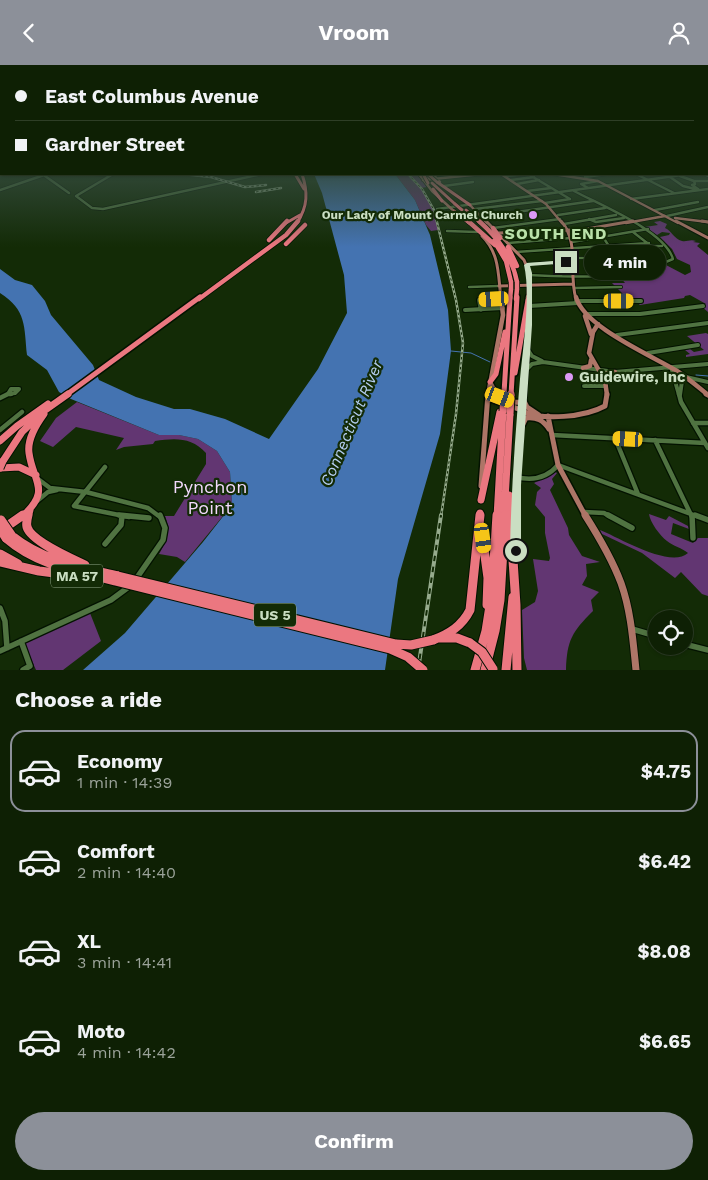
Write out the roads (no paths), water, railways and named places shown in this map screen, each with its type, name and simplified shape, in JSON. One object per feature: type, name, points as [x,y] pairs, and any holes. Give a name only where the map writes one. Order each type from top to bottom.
[{"type":"highway","points":[[0,441],[16,425],[53,403],[267,248],[295,223],[301,215],[307,205],[306,190]]},
{"type":"highway","points":[[438,190],[442,201]]},
{"type":"highway","points":[[444,190],[505,249],[513,264],[515,281]]},
{"type":"highway","points":[[450,190],[470,205]]},
{"type":"highway","points":[[464,210],[490,237],[504,257],[515,281]]},
{"type":"highway","points":[[454,211],[483,234],[504,257]]},
{"type":"highway","points":[[269,240],[285,223],[301,215]]},
{"type":"highway","points":[[301,215],[306,222],[305,225]]},
{"type":"highway","points":[[285,223],[305,225]]},
{"type":"highway","points":[[286,244],[305,225]]},
{"type":"highway","points":[[490,382],[496,374],[518,269],[514,257],[493,228]]},
{"type":"highway","points":[[481,500],[511,396],[514,289]]},
{"type":"highway","points":[[512,382],[529,303]]},
{"type":"highway","points":[[508,321],[504,393],[514,568],[517,670]]},
{"type":"highway","points":[[37,478],[30,471],[1,462],[22,432],[53,403]]},
{"type":"highway","points":[[53,403],[40,419],[31,439],[30,456],[39,491],[31,507],[27,525],[30,533],[66,556],[98,571]]},
{"type":"highway","points":[[475,670],[484,639],[493,579],[505,412]]},
{"type":"highway","points":[[485,670],[495,631],[500,600],[508,463]]},
{"type":"highway","points":[[0,530],[18,520],[31,507]]},
{"type":"highway","points":[[480,513],[488,578],[484,639]]},
{"type":"highway","points":[[434,639],[460,625],[470,610],[480,513]]},
{"type":"highway","name":"US 5","points":[[0,519],[9,537],[24,552],[41,560],[390,649],[408,657],[423,670]]},
{"type":"highway","name":"US 5","points":[[0,530],[24,546],[44,556],[98,571],[116,579],[396,644],[415,645],[434,639],[453,638],[470,643],[482,653],[493,670]]},
{"type":"highway","points":[[0,553],[13,562],[39,571]]},
{"type":"highway","name":"MA 57","points":[[0,562],[39,571],[116,579]]},
{"type":"highway","points":[[506,670],[514,580]]},
{"type":"main road","points":[[432,190],[490,243],[498,267],[503,309],[488,398],[480,513]]},
{"type":"main road","points":[[451,190],[475,209],[516,252],[527,265],[529,275],[526,371],[516,477],[514,568]]},
{"type":"main road","points":[[614,190],[708,238]]},
{"type":"main road","points":[[528,191],[550,207],[569,231],[572,240],[574,286],[577,302],[584,314],[592,336]]},
{"type":"main road","points":[[498,233],[569,231],[667,216],[708,222]]},
{"type":"main road","points":[[499,286],[574,286]]},
{"type":"main road","points":[[584,314],[671,367],[708,395]]},
{"type":"main road","points":[[583,368],[591,365],[589,352],[592,336],[598,324]]},
{"type":"main road","points":[[591,359],[605,384]]},
{"type":"main road","points":[[520,429],[524,419],[537,416],[592,413],[598,411],[607,402],[606,374],[616,372]]},
{"type":"main road","points":[[490,382],[493,393],[498,397],[517,403],[523,399]]},
{"type":"main road","points":[[488,398],[537,416]]},
{"type":"main road","points":[[523,399],[527,407],[545,423],[552,435]]},
{"type":"main road","points":[[548,416],[558,465],[620,581],[632,629],[636,670]]},
{"type":"street","points":[[65,190],[69,193]]},
{"type":"street","points":[[84,190],[77,194],[77,198],[92,208],[103,209],[188,190]]},
{"type":"street","points":[[528,191],[532,190]]},
{"type":"street","points":[[475,209],[570,199],[556,190]]},
{"type":"street","points":[[437,209],[578,190]]},
{"type":"street","points":[[668,190],[674,193]]},
{"type":"street","points":[[631,199],[697,190]]},
{"type":"street","points":[[529,275],[603,277],[627,274],[674,259],[673,255],[648,229],[626,217],[617,215],[574,191]]},
{"type":"street","points":[[482,217],[593,201]]},
{"type":"street","points":[[655,211],[698,202]]},
{"type":"street","points":[[667,216],[708,207]]},
{"type":"street","points":[[558,215],[605,208]]},
{"type":"street","points":[[564,224],[621,214]]},
{"type":"street","points":[[589,219],[596,222],[626,217]]},
{"type":"street","points":[[493,228],[560,219]]},
{"type":"street","points":[[507,243],[603,237],[648,229]]},
{"type":"street","points":[[447,231],[477,232]]},
{"type":"street","points":[[594,264],[615,263],[660,253],[633,232]]},
{"type":"street","points":[[603,237],[627,274]]},
{"type":"street","points":[[516,252],[610,247],[657,239]]},
{"type":"street","points":[[630,244],[640,256]]},
{"type":"street","points":[[653,247],[662,245]]},
{"type":"street","points":[[592,248],[598,258],[605,263]]},
{"type":"street","points":[[527,265],[598,258]]},
{"type":"street","points":[[553,263],[561,275]]},
{"type":"street","points":[[468,287],[499,286]]},
{"type":"street","points":[[574,286],[596,289],[621,287]]},
{"type":"street","points":[[482,310],[479,300],[501,298]]},
{"type":"street","points":[[529,303],[641,301]]},
{"type":"street","points":[[584,314],[640,314],[703,306]]},
{"type":"street","points":[[466,311],[503,309]]},
{"type":"street","points":[[617,335],[708,323]]},
{"type":"street","points":[[648,353],[698,345]]},
{"type":"street","points":[[527,348],[532,356],[549,362],[616,372],[708,364]]},
{"type":"street","points":[[526,371],[532,364],[549,362]]},
{"type":"street","points":[[671,367],[680,397],[707,446]]},
{"type":"street","points":[[680,397],[682,381],[686,377],[708,382]]},
{"type":"street","points":[[584,387],[605,384]]},
{"type":"street","points":[[0,398],[8,394]]},
{"type":"street","points":[[0,430],[22,412]]},
{"type":"street","points":[[693,423],[708,423]]},
{"type":"street","points":[[552,435],[655,440],[707,446]]},
{"type":"street","points":[[615,439],[638,494]]},
{"type":"street","points":[[655,440],[692,514],[693,538]]},
{"type":"street","points":[[516,477],[526,480],[536,479],[555,469],[558,465],[708,520]]},
{"type":"street","points":[[105,467],[74,506],[122,516],[149,518]]},
{"type":"street","points":[[0,651],[106,602],[124,591],[137,578],[163,540],[165,529],[160,516],[154,511],[86,492],[48,487],[37,478]]},
{"type":"street","points":[[31,507],[48,492],[63,489]]},
{"type":"street","points":[[584,512],[607,513],[632,528]]},
{"type":"street","points":[[105,544],[121,525],[122,516]]},
{"type":"street","points":[[0,608],[5,626],[7,648]]},
{"type":"street","points":[[632,629],[648,634]]},
{"type":"street","points":[[21,641],[30,666],[22,670]]},
{"type":"street","points":[[693,646],[708,650]]},
{"type":"water","name":"Connecticut River","points":[[321,190],[407,190],[415,200],[430,235],[448,310],[451,351],[440,434],[398,579],[385,670],[83,670],[125,633],[232,505],[230,472],[217,451],[198,439],[179,435],[159,435],[71,399],[59,392],[47,370],[27,355],[20,313],[9,299],[0,293],[0,269],[15,280],[32,285],[45,301],[51,315],[93,365],[99,380],[136,397],[174,409],[190,409],[225,419],[269,439],[318,369],[347,313],[344,275]]},
{"type":"waterway","points":[[451,351],[471,353],[490,362]]},
{"type":"waterway","points":[[696,375],[708,376]]},
{"type":"railway","points":[[256,192],[267,190]]},
{"type":"railway","points":[[423,190],[434,210],[456,300],[463,343],[456,414],[441,517]]},
{"type":"railway","points":[[418,670],[441,515]]},
{"type":"place","name":"Our Lady of Mount Carmel Church","points":[[533,215]]},
{"type":"place","name":"Guidewire, Inc","points":[[569,377]]},
{"type":"district","name":"SOUTH END","points":[[556,233]]},
{"type":"park label","name":"Pynchon Point","points":[[210,498]]}]
